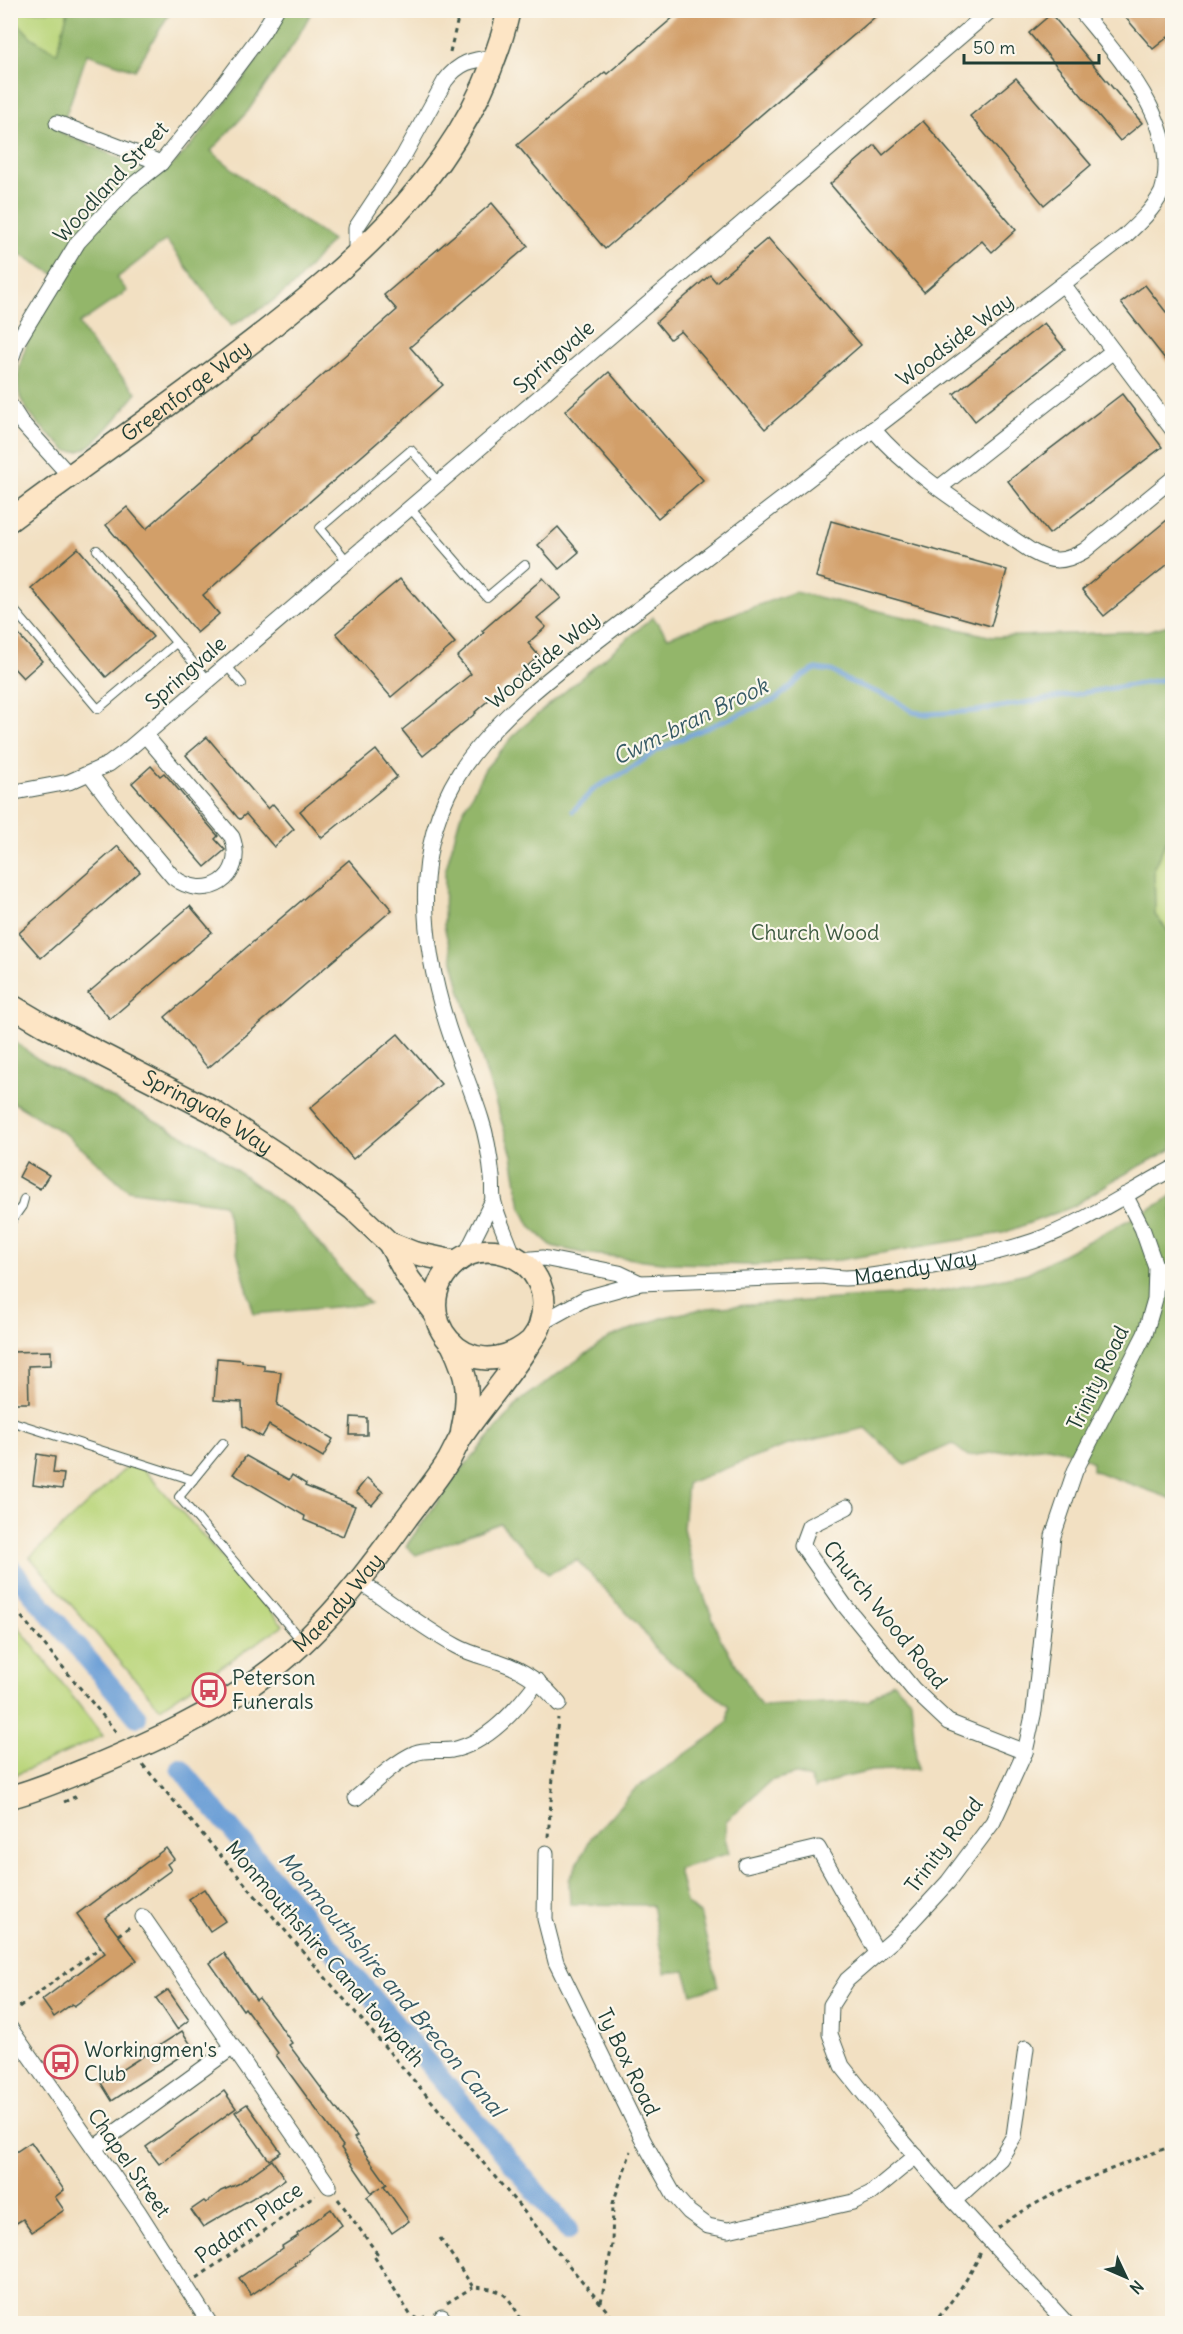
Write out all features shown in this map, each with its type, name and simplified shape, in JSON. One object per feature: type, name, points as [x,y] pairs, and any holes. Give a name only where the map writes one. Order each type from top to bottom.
[{"type":"street","name":"Woodland Street","points":[[10,362],[17,342],[78,242],[128,189],[161,163],[218,93],[276,10]]},
{"type":"street","name":"Greenforge Way","points":[[10,520],[214,372],[294,309],[356,256],[395,218],[429,177],[456,139],[496,57],[509,10]]},
{"type":"street","name":"Springvale","points":[[10,793],[69,782],[109,764],[227,666],[991,10]]},
{"type":"street","name":"Woodside Way","points":[[517,1258],[493,1200],[492,1176],[483,1128],[447,1024],[426,931],[424,898],[426,868],[431,839],[444,802],[460,772],[479,746],[524,699],[574,658],[1124,237],[1147,214],[1164,189],[1169,174],[1171,156],[1167,131],[1155,104],[1080,10]]},
{"type":"street","points":[[356,256],[356,228],[404,157],[445,81],[453,70],[473,60],[496,57]]},
{"type":"street","points":[[57,123],[161,163]]},
{"type":"street","points":[[1063,284],[1173,429]]},
{"type":"street","points":[[939,487],[1113,351]]},
{"type":"street","points":[[10,405],[21,422],[70,476]]},
{"type":"street","points":[[873,429],[896,454],[939,487],[1042,558],[1056,561],[1069,560],[1084,551],[1173,479]]},
{"type":"street","name":"Springvale","points":[[90,774],[173,877],[182,884],[204,888],[215,886],[224,880],[232,870],[235,860],[236,846],[232,837],[145,735]]},
{"type":"street","name":"Springvale","points":[[10,785],[26,789]]},
{"type":"street","name":"Springvale Way","points":[[10,1005],[230,1122],[345,1203],[389,1242],[414,1253],[460,1259]]},
{"type":"street","name":"Maendy Way","points":[[452,1344],[466,1354],[483,1359],[501,1358],[518,1352],[536,1332],[586,1298],[640,1283],[822,1276],[842,1280],[943,1265],[1034,1241],[1086,1218],[1173,1169]]},
{"type":"street","name":"Trinity Road","points":[[1067,2324],[954,2201],[842,2066],[830,2034],[831,2005],[847,1980],[900,1934],[948,1882],[993,1822],[1025,1752],[1034,1711],[1053,1536],[1076,1471],[1145,1334],[1155,1299],[1156,1268],[1142,1228],[1125,1195]]},
{"type":"street","points":[[436,1315],[435,1300],[439,1286],[446,1273],[460,1259],[493,1200]]},
{"type":"street","name":"Springvale Way","points":[[389,1242],[409,1280],[436,1315]]},
{"type":"street","name":"Maendy Way","points":[[10,1797],[60,1780],[165,1736],[214,1708],[264,1676],[360,1582],[448,1461],[462,1437],[512,1372],[536,1332],[544,1306],[543,1293],[531,1269],[517,1258],[497,1251],[480,1251],[460,1259]]},
{"type":"street","name":"Maendy Way","points":[[517,1258],[543,1257],[619,1273],[640,1283]]},
{"type":"street","name":"Maendy Way","points":[[436,1315],[442,1331],[452,1344],[465,1369],[468,1407],[462,1437]]},
{"type":"street","name":"Church Wood Road","points":[[847,1507],[809,1526],[802,1545],[846,1606],[914,1689],[948,1722],[1025,1752]]},
{"type":"street","points":[[360,1582],[456,1647],[519,1669],[538,1681],[559,1704]]},
{"type":"street","points":[[356,1798],[395,1765],[416,1753],[467,1746],[484,1736],[523,1701],[538,1681]]},
{"type":"street","points":[[746,1865],[818,1848],[878,1954]]},
{"type":"street","name":"Ty Box Road","points":[[546,1853],[545,1919],[556,1962],[638,2130],[674,2195],[689,2212],[708,2226],[728,2230],[853,2202],[871,2193],[916,2156]]},
{"type":"street","points":[[143,1917],[329,2186]]},
{"type":"street","name":"Chapel Street","points":[[10,2028],[94,2148],[210,2324]]},
{"type":"street","points":[[94,2148],[233,2047]]},
{"type":"street","points":[[954,2201],[1000,2159],[1014,2136],[1026,2048]]},
{"type":"lane","points":[[348,562],[320,528],[328,521],[411,450],[440,483]]},
{"type":"lane","points":[[410,508],[487,597],[525,565]]},
{"type":"lane","points":[[97,550],[209,681]]},
{"type":"lane","points":[[15,611],[98,709],[176,643]]},
{"type":"lane","points":[[227,666],[242,684]]},
{"type":"lane","points":[[10,1223],[24,1199]]},
{"type":"lane","points":[[10,1421],[193,1480]]},
{"type":"lane","points":[[223,1443],[179,1497],[302,1641]]},
{"type":"path","points":[[453,70],[449,56],[460,10]]},
{"type":"path","name":"Monmouthshire Canal towpath","points":[[10,1603],[131,1750],[618,2324]]},
{"type":"path","points":[[546,1853],[559,1704]]},
{"type":"path","points":[[10,2013],[101,1947]]},
{"type":"path","points":[[601,2302],[612,2245],[614,2203],[638,2130]]},
{"type":"path","points":[[933,2324],[958,2294],[972,2272],[987,2237],[1010,2218],[1050,2197],[1173,2146]]},
{"type":"path","points":[[329,2186],[377,2253],[374,2256],[411,2316],[420,2320],[441,2315],[473,2287],[490,2288],[504,2293],[524,2324]]},
{"type":"path","name":"Padarn Place","points":[[186,2285],[329,2186]]},
{"type":"path","points":[[440,2238],[473,2287]]},
{"type":"green space","points":[[11,11],[68,11],[57,54],[32,38],[17,22],[11,19]]},
{"type":"green space","points":[[68,11],[171,11],[135,70],[87,54],[60,132],[160,176],[194,142],[250,71],[272,36],[283,11],[312,11],[295,42],[248,111],[211,151],[267,197],[332,240],[295,284],[267,305],[231,326],[166,240],[117,278],[127,291],[79,324],[93,346],[137,393],[98,439],[85,449],[74,452],[67,451],[37,423],[23,403],[19,389],[22,356],[61,278],[11,249],[11,19],[17,22],[32,38],[57,53]]},
{"type":"green space","name":"Church Wood","points":[[795,592],[993,637],[1147,631],[1172,624],[1172,829],[1154,867],[1155,915],[1172,936],[1172,1149],[1112,1181],[1072,1207],[1003,1233],[839,1260],[752,1265],[670,1263],[582,1253],[552,1246],[531,1227],[521,1207],[512,1155],[461,992],[444,926],[445,872],[460,817],[485,769],[518,731],[653,617],[668,637]]},
{"type":"green space","points":[[1172,829],[1172,936],[1155,915],[1154,867]]},
{"type":"green space","points":[[11,1039],[38,1059],[203,1146],[290,1210],[370,1304],[254,1314],[224,1204],[128,1190],[67,1135],[11,1101]]},
{"type":"green space","points":[[1172,1195],[1172,1499],[1092,1470],[1092,1462],[1072,1452],[1048,1446],[968,1456],[952,1444],[905,1465],[866,1428],[785,1446],[687,1483],[683,1528],[691,1560],[719,1636],[761,1706],[868,1701],[893,1682],[911,1700],[917,1769],[871,1771],[841,1778],[815,1789],[810,1779],[795,1774],[770,1781],[726,1821],[725,1838],[729,1853],[678,1869],[686,1903],[700,1914],[718,1986],[692,1994],[685,1971],[665,1973],[652,1905],[570,1904],[569,1880],[591,1838],[635,1789],[716,1733],[728,1721],[729,1706],[658,1652],[640,1627],[577,1560],[548,1574],[500,1523],[416,1555],[406,1546],[456,1476],[520,1401],[610,1337],[665,1317],[707,1308],[937,1292],[1027,1273],[1163,1202]]},
{"type":"green space","points":[[129,1465],[146,1472],[283,1625],[160,1708],[30,1557]]},
{"type":"green space","points":[[10,1616],[103,1736],[11,1777],[10,1777]]},
{"type":"building","points":[[682,10],[883,10],[605,249],[517,145],[605,72],[607,74]]},
{"type":"building","points":[[1119,10],[1173,10],[1173,33],[1153,49]]},
{"type":"building","points":[[1051,14],[1142,123],[1120,141],[1029,33]]},
{"type":"building","points":[[1016,78],[1091,165],[1044,205],[970,116]]},
{"type":"building","points":[[923,121],[1016,230],[992,252],[982,241],[924,292],[830,184],[875,145],[883,155]]},
{"type":"building","points":[[492,203],[528,246],[410,347],[443,385],[203,595],[219,614],[197,633],[106,525],[127,507],[146,529],[397,310],[384,295]]},
{"type":"building","points":[[768,238],[861,345],[765,429],[681,331],[670,339],[656,322],[710,275],[716,282]]},
{"type":"building","points":[[1145,285],[1173,321],[1173,369],[1121,303]]},
{"type":"building","points":[[1044,323],[1065,349],[975,421],[954,394]]},
{"type":"building","points":[[609,372],[703,480],[658,518],[565,411]]},
{"type":"building","points":[[1122,394],[1162,447],[1049,534],[1008,481]]},
{"type":"building","points":[[1173,515],[1173,560],[1104,616],[1082,590]]},
{"type":"building","points":[[831,521],[1007,570],[991,626],[816,577]]},
{"type":"building","points":[[558,527],[579,552],[559,569],[538,545]]},
{"type":"building","points":[[78,548],[153,637],[106,677],[31,588]]},
{"type":"building","points":[[543,578],[561,598],[537,618],[546,627],[528,643],[539,656],[476,713],[423,756],[402,730],[471,674],[457,657],[484,633],[482,631]]},
{"type":"building","points":[[400,579],[455,643],[391,697],[336,633]]},
{"type":"building","points":[[10,625],[42,661],[23,678],[10,664]]},
{"type":"building","points":[[207,737],[268,809],[273,804],[294,829],[274,847],[246,814],[238,818],[186,755]]},
{"type":"building","points":[[376,750],[397,777],[322,838],[300,811]]},
{"type":"building","points":[[151,766],[160,776],[164,773],[218,836],[215,839],[225,850],[205,867],[132,783]]},
{"type":"building","points":[[118,846],[140,872],[41,958],[19,933]]},
{"type":"building","points":[[349,860],[392,910],[208,1068],[165,1017]]},
{"type":"building","points":[[190,906],[212,932],[110,1019],[88,993]]},
{"type":"building","points":[[398,1034],[441,1084],[353,1159],[310,1108]]},
{"type":"building","points":[[27,1162],[49,1175],[40,1189],[19,1177]]},
{"type":"building","points":[[51,1351],[51,1365],[28,1366],[29,1403],[10,1403],[10,1352]]},
{"type":"building","points":[[217,1358],[242,1360],[242,1362],[264,1365],[264,1370],[281,1372],[277,1405],[333,1439],[323,1457],[269,1425],[262,1437],[243,1426],[242,1402],[214,1400]]},
{"type":"building","points":[[351,1417],[367,1418],[367,1435],[350,1435]]},
{"type":"building","points":[[37,1454],[55,1457],[53,1473],[64,1474],[62,1489],[33,1485]]},
{"type":"building","points":[[246,1456],[289,1480],[292,1475],[306,1484],[305,1486],[355,1506],[343,1536],[304,1520],[305,1516],[233,1474]]},
{"type":"building","points":[[367,1478],[383,1492],[372,1505],[356,1492]]},
{"type":"building","points":[[166,1848],[174,1859],[167,1864],[171,1870],[105,1918],[137,1960],[74,2006],[72,2004],[54,2017],[42,2000],[105,1953],[77,1914]]},
{"type":"building","points":[[204,1889],[225,1921],[210,1931],[189,1899]]},
{"type":"building","points":[[224,1953],[256,2000],[259,1998],[278,2023],[292,2043],[289,2045],[357,2136],[354,2138],[387,2184],[384,2186],[409,2221],[392,2233],[367,2197],[381,2187],[372,2193],[341,2148],[343,2146],[276,2055],[278,2053],[245,2008],[243,2010],[210,1963]]},
{"type":"building","points":[[168,1990],[189,2020],[177,2029],[156,1998]]},
{"type":"building","points":[[182,2031],[193,2048],[112,2101],[101,2083]]},
{"type":"building","points":[[224,2091],[236,2108],[159,2164],[146,2147]]},
{"type":"building","points":[[247,2104],[281,2152],[269,2160],[235,2112]]},
{"type":"building","points":[[31,2142],[64,2190],[55,2197],[64,2210],[32,2232],[23,2219],[10,2227],[10,2156]]},
{"type":"building","points":[[272,2160],[285,2179],[267,2192],[266,2190],[203,2227],[191,2210],[204,2201],[206,2203],[221,2191],[238,2184]]},
{"type":"building","points":[[331,2209],[342,2225],[308,2251],[309,2253],[294,2263],[295,2265],[251,2295],[239,2278],[283,2248],[282,2246]]},
{"type":"waterway","name":"Cwm-bran Brook","points":[[573,811],[595,788],[629,770],[656,751],[776,699],[804,675],[816,669],[832,671],[846,680],[896,700],[913,712],[926,714],[976,711],[1172,678]]},
{"type":"waterway","name":"Monmouthshire and Brecon Canal","points":[[10,1567],[137,1717]]},
{"type":"waterway","name":"Monmouthshire and Brecon Canal","points":[[180,1768],[568,2230]]},
{"type":"place","name":"Peterson Funerals","points":[[209,1690]]},
{"type":"place","name":"Workingmen's Club","points":[[61,2062]]}]
